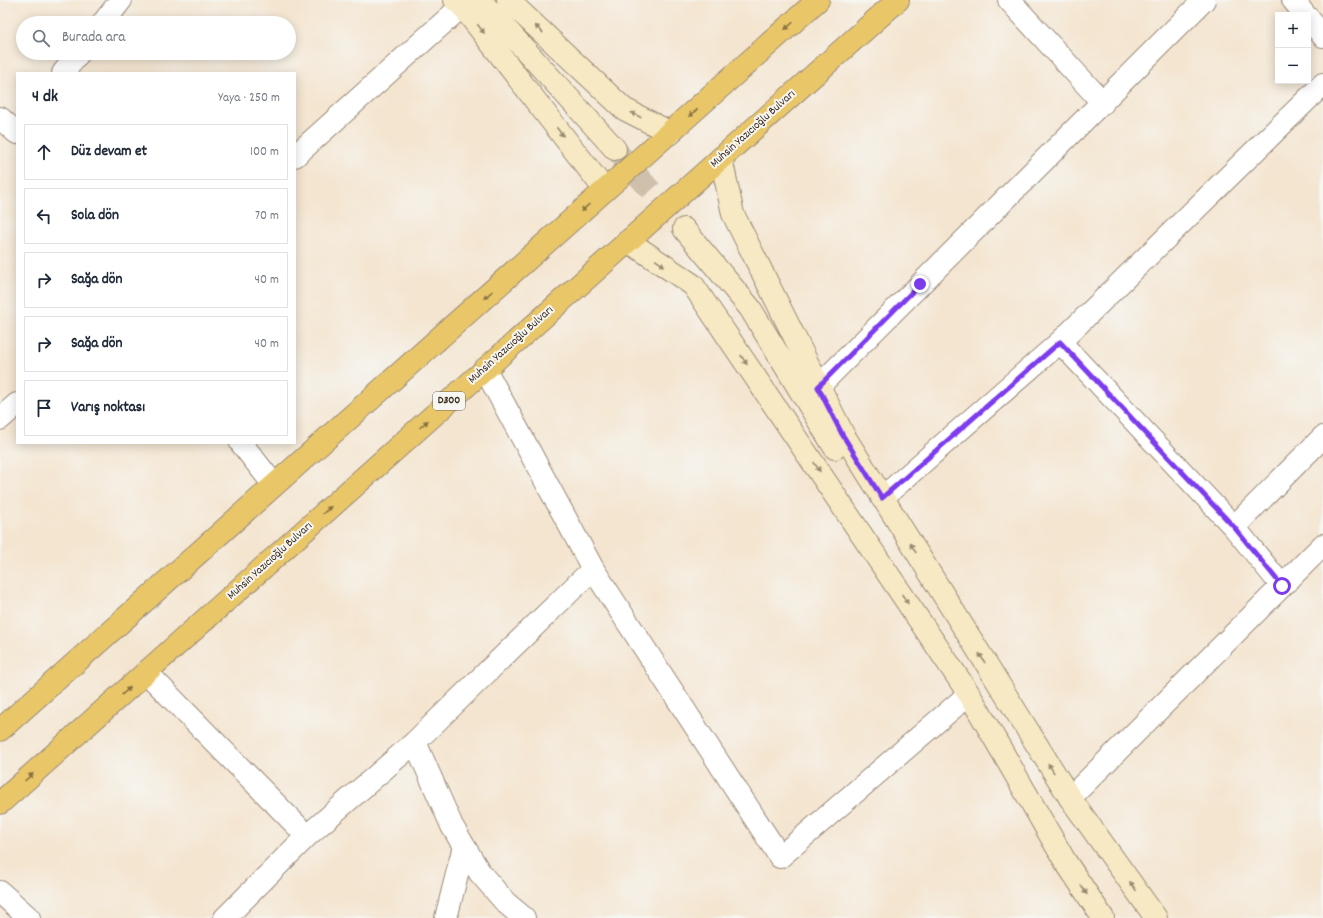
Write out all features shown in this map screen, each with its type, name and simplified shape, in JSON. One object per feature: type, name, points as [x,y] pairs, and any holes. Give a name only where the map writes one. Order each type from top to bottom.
[{"type":"highway","points":[[0,730],[605,190],[671,133],[818,0]]},
{"type":"highway","name":"Muhsin Yazıcıoğlu Bulvarı","points":[[0,803],[898,0]]},
{"type":"main road","points":[[508,0],[624,109],[671,133]]},
{"type":"main road","points":[[466,2],[615,149]]},
{"type":"main road","points":[[466,2],[605,190]]},
{"type":"main road","points":[[721,158],[733,214],[842,434],[1070,798],[1156,918]]},
{"type":"main road","points":[[684,229],[750,308],[836,450],[882,498]]},
{"type":"main road","points":[[628,241],[693,285],[969,694],[1065,861],[1103,918]]},
{"type":"street","points":[[108,16],[121,0]]},
{"type":"street","points":[[1009,0],[1103,103]]},
{"type":"street","points":[[818,387],[1103,103],[1204,0]]},
{"type":"street","points":[[1293,0],[1303,12]]},
{"type":"street","points":[[296,155],[466,2]]},
{"type":"street","points":[[1311,22],[1323,36]]},
{"type":"street","points":[[64,72],[73,60]]},
{"type":"street","points":[[882,498],[1060,342],[1323,84]]},
{"type":"street","points":[[0,118],[16,131]]},
{"type":"street","points":[[1060,342],[1234,527],[1282,586]]},
{"type":"street","points":[[485,369],[593,569],[780,857],[969,694]]},
{"type":"street","points":[[0,419],[16,405]]},
{"type":"street","points":[[1234,527],[1323,437]]},
{"type":"street","points":[[243,444],[274,485]]},
{"type":"street","points":[[1070,798],[1323,545]]},
{"type":"street","points":[[225,918],[307,836],[415,742],[593,569]]},
{"type":"street","points":[[146,672],[307,836]]},
{"type":"street","points":[[415,742],[452,826],[480,873],[506,902],[524,918]]},
{"type":"street","points":[[446,918],[464,846]]},
{"type":"street","points":[[0,892],[29,918]]},
{"type":"tunnel","points":[[615,149],[684,229]]},
{"type":"route","points":[[920,284],[818,387],[842,434],[882,498],[1060,342],[1234,527],[1282,586]]}]
